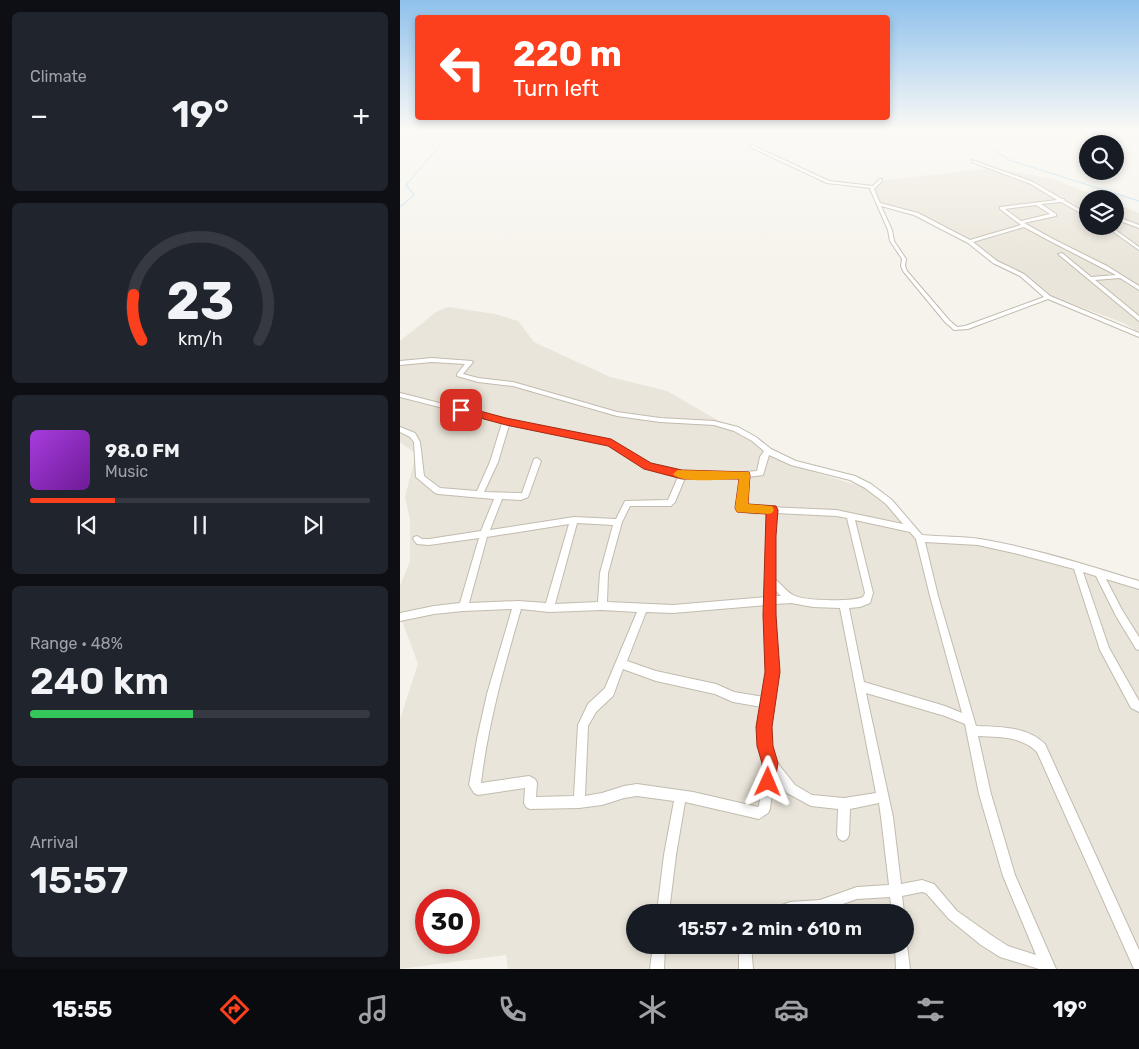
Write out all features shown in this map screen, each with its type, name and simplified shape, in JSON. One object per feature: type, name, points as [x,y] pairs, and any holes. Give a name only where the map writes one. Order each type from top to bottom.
[{"type":"street","points":[[816,176],[828,182],[873,187],[881,180]]},
{"type":"street","points":[[1016,176],[1079,210]]},
{"type":"street","points":[[873,187],[878,204],[890,230],[892,241],[904,259],[903,266],[905,270],[947,321],[956,329],[966,328],[1048,297]]},
{"type":"street","points":[[1063,200],[1001,208],[1139,288]]},
{"type":"street","points":[[878,204],[916,214],[970,242],[995,262],[1022,275],[1048,297],[1139,334]]},
{"type":"street","points":[[970,242],[1024,223],[1054,215],[1038,204]]},
{"type":"street","points":[[1124,221],[1139,227]]},
{"type":"street","points":[[1120,235],[1139,249]]},
{"type":"street","points":[[1060,254],[1139,320]]},
{"type":"street","points":[[1090,279],[1121,276]]},
{"type":"street","points":[[1130,282],[1139,281]]},
{"type":"street","points":[[400,363],[432,360],[470,362],[459,375],[478,380],[513,384],[617,414],[660,420],[714,423],[736,429],[746,434],[768,451],[794,463],[852,478],[868,486],[889,502],[920,538],[970,726],[985,794],[1009,876],[1049,967]]},
{"type":"street","points":[[400,395],[493,417],[506,422],[611,443],[648,466],[682,475],[745,475],[760,473],[764,456],[768,451]]},
{"type":"street","points":[[479,495],[494,462],[506,422]]},
{"type":"street","points":[[400,430],[413,435],[417,442],[420,477],[436,490],[521,497],[525,495],[537,461]]},
{"type":"street","points":[[602,606],[604,573],[618,522],[628,503],[668,504],[671,502],[682,475]]},
{"type":"street","points":[[745,475],[741,508],[850,515],[913,529]]},
{"type":"street","points":[[463,607],[484,535],[500,496]]},
{"type":"street","points":[[518,605],[487,714],[475,785],[478,789],[529,782],[531,783],[530,803],[602,800],[624,792],[637,790],[680,796],[759,813],[764,809],[766,802],[770,763],[765,746],[764,727],[773,672],[770,615],[770,536],[772,510]]},
{"type":"street","points":[[400,618],[434,610],[518,605],[549,608],[602,606],[643,609],[695,609],[792,599],[813,603],[860,603],[867,600],[868,593],[850,515]]},
{"type":"street","points":[[417,540],[420,542],[430,542],[574,520],[618,522]]},
{"type":"street","points":[[549,608],[574,520]]},
{"type":"street","points":[[920,538],[953,538],[979,542],[1077,566],[1138,586]]},
{"type":"street","points":[[1077,566],[1110,661],[1135,704],[1139,707]]},
{"type":"street","points":[[1099,573],[1119,613],[1139,646]]},
{"type":"street","points":[[771,581],[792,599]]},
{"type":"street","points":[[844,604],[883,797],[892,852],[897,904]]},
{"type":"street","points":[[580,802],[583,725],[592,708],[609,692],[643,609]]},
{"type":"street","points":[[622,664],[656,676],[716,689],[733,697],[769,703]]},
{"type":"street","points":[[860,686],[945,711],[970,726],[1035,740],[1041,748],[1139,965]]},
{"type":"street","points":[[770,763],[791,789],[812,800],[844,804],[883,797]]},
{"type":"street","points":[[664,904],[680,796]]},
{"type":"street","points":[[843,836],[844,804]]},
{"type":"street","points":[[826,904],[857,893],[895,891],[922,886],[930,888],[953,915],[986,940],[1005,952],[1049,967]]},
{"type":"street","points":[[657,969],[658,954]]},
{"type":"street","points":[[745,954],[746,969]]},
{"type":"street","points":[[901,954],[902,969]]},
{"type":"shaded area","points":[[919,176],[1038,176],[1053,179],[1081,190],[1079,190],[1079,235],[1124,235],[1124,207],[1139,213],[1139,333],[1126,324],[1049,296],[1020,274],[993,262],[969,243],[924,218],[878,205],[869,187],[885,180]]},
{"type":"shaded area","points":[[448,307],[495,314],[518,321],[534,342],[610,377],[667,391],[798,467],[869,489],[920,538],[979,542],[1139,584],[1139,969],[508,969],[506,955],[400,969],[400,719],[418,664],[400,615],[400,586],[410,561],[410,520],[405,497],[416,454],[400,442],[400,341],[436,312]]},
{"type":"waterway","points":[[400,207],[414,195],[406,185],[413,176]]},
{"type":"waterway","points":[[1060,176],[1139,201]]},
{"type":"slow traffic","points":[[678,474],[699,476],[745,475],[741,508],[768,510]]},
{"type":"route","points":[[461,410],[506,422],[611,443],[648,466],[682,475],[745,475],[741,508],[772,510],[770,536],[770,615],[773,672],[764,727],[765,746],[770,763],[768,782]]}]
